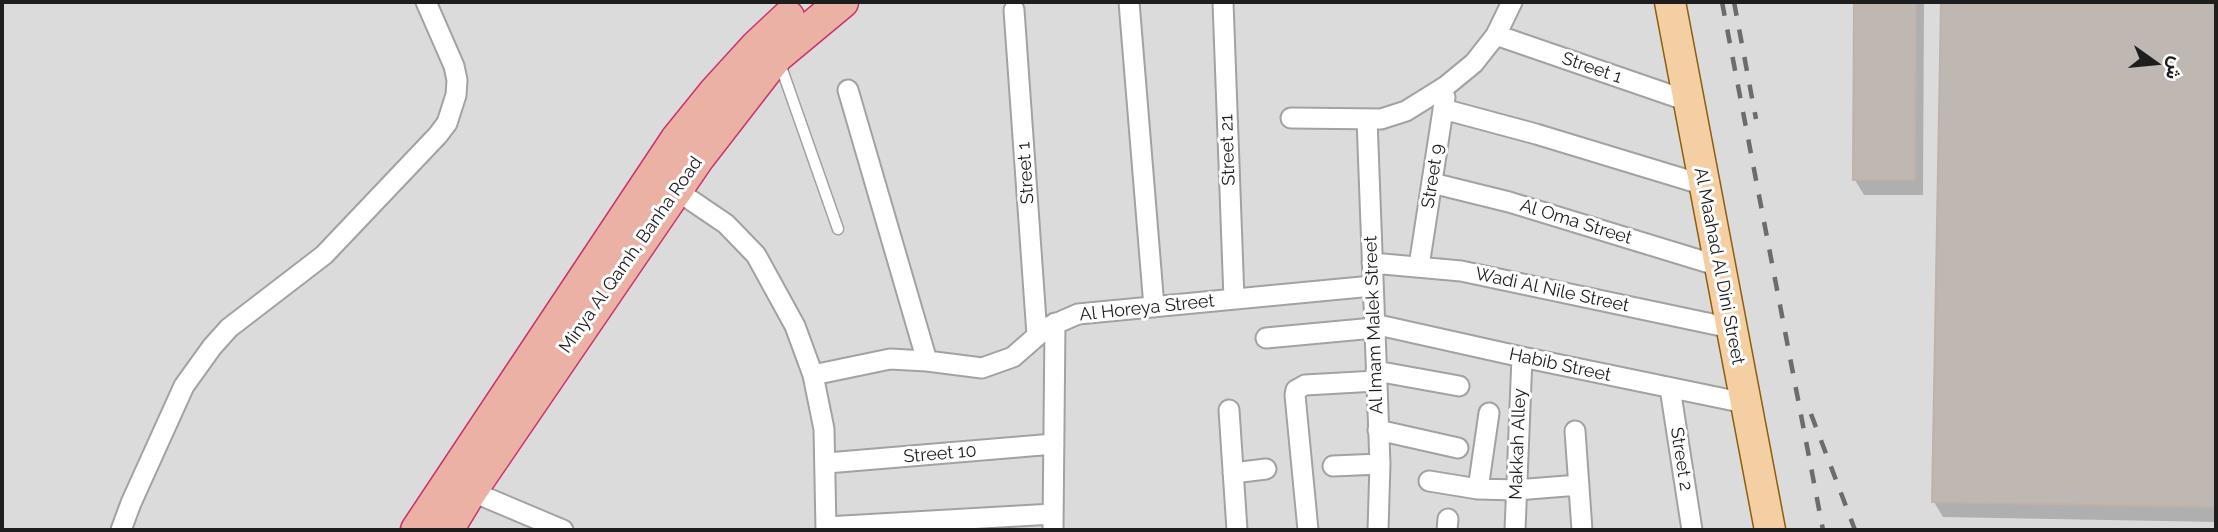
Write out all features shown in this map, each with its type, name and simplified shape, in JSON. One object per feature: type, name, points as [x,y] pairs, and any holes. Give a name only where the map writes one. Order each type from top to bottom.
[{"type":"highway","name":"Minya Al Qamh, Banha Road","points":[[416,530],[461,487],[676,190],[688,149],[715,92],[756,47],[805,2]]},
{"type":"highway","name":"Minya Al Qamh, Banha Road","points":[[447,530],[461,487],[577,287],[688,149],[777,56],[842,2]]},
{"type":"main road","name":"Al Maahad Al Dini Street","points":[[1670,2],[1770,530]]},
{"type":"main road","name":"Al Maahad Al Dini Street","points":[[1690,2],[1787,530]]},
{"type":"street","points":[[121,530],[184,386],[212,347],[229,328],[324,255],[439,135],[447,122],[456,95],[455,73],[426,2]]},
{"type":"street","points":[[1129,2],[1154,307]]},
{"type":"street","name":"Street 21","points":[[1223,2],[1234,299]]},
{"type":"street","points":[[1291,118],[1381,119],[1398,115],[1446,86],[1474,63],[1496,35],[1512,2]]},
{"type":"street","name":"Street 1","points":[[1014,10],[1037,335]]},
{"type":"street","name":"Street 1","points":[[1496,35],[1688,101]]},
{"type":"street","name":"Street 9","points":[[1419,266],[1446,86]]},
{"type":"street","points":[[848,90],[927,361]]},
{"type":"street","points":[[1443,108],[1704,185]]},
{"type":"street","name":"Al Imam Malek Street","points":[[1367,119],[1380,464],[1378,530]]},
{"type":"street","name":"Al Oma Street","points":[[1432,183],[1509,202],[1719,266]]},
{"type":"street","points":[[676,190],[726,224],[756,255],[795,326],[813,375],[824,429],[827,463],[826,529],[1053,522],[1055,323]]},
{"type":"street","name":"Wadi Al Nile Street","points":[[1372,263],[1419,266],[1503,279],[1731,328]]},
{"type":"street","name":"Al Horeya Street","points":[[813,375],[890,359],[971,368],[993,366],[1013,357],[1055,323],[1078,314],[1372,286]]},
{"type":"street","name":"Habib Street","points":[[1266,338],[1374,326],[1745,403]]},
{"type":"street","name":"Makkah Alley","points":[[1515,530],[1522,357]]},
{"type":"street","points":[[1308,530],[1295,395],[1297,390],[1305,385],[1376,376],[1459,386]]},
{"type":"street","name":"Street 2","points":[[1670,388],[1692,530]]},
{"type":"street","points":[[1229,410],[1237,530]]},
{"type":"street","points":[[1478,489],[1489,413]]},
{"type":"street","points":[[1378,430],[1458,448]]},
{"type":"street","points":[[1575,431],[1582,530]]},
{"type":"street","name":"Street 10","points":[[827,463],[1054,444]]},
{"type":"street","points":[[1333,466],[1380,464]]},
{"type":"street","points":[[1233,472],[1266,469]]},
{"type":"street","points":[[1429,481],[1478,489],[1516,490],[1579,485]]},
{"type":"street","points":[[461,487],[563,530]]},
{"type":"lane","points":[[777,56],[838,229]]},
{"type":"shaded area","points":[[2,2],[2216,2],[2216,530],[2,530]]},
{"type":"building","points":[[1854,2],[1916,2],[1915,180],[1853,180]]},
{"type":"building","points":[[1941,2],[2216,2],[2216,507],[1932,502]]},
{"type":"railway","points":[[1722,2],[1823,530]]},
{"type":"railway","points":[[1734,2],[1756,119]]},
{"type":"railway","points":[[1811,414],[1855,530]]}]
